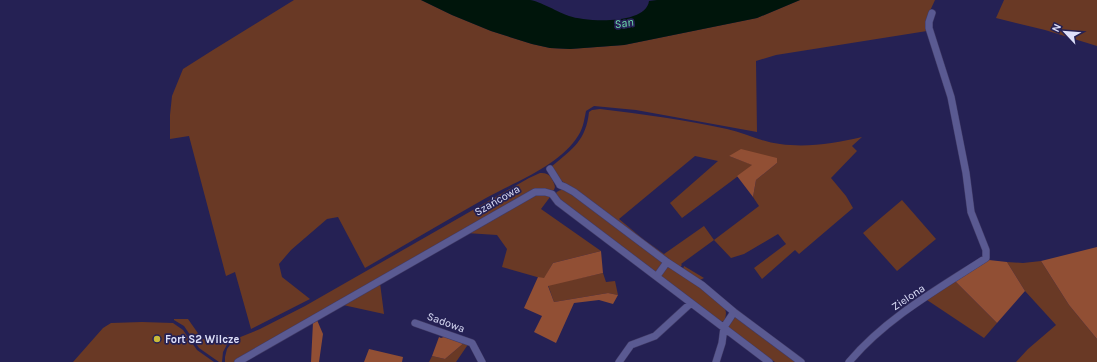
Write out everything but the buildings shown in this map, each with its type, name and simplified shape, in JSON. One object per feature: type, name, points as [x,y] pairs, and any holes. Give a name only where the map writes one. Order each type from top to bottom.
[{"type":"street","name":"Zielona","points":[[849,362],[857,352],[899,315],[986,258],[986,250],[971,212],[966,173],[951,97],[928,28],[932,13]]},
{"type":"street","points":[[550,169],[560,185],[574,192],[667,262],[702,285],[734,312],[801,362]]},
{"type":"street","points":[[560,185],[552,194],[558,202],[769,362]]},
{"type":"street","name":"Szańcowa","points":[[238,362],[535,192],[546,192],[552,194]]},
{"type":"street","points":[[657,276],[667,262]]},
{"type":"street","points":[[619,362],[630,345],[655,336],[691,302]]},
{"type":"street","points":[[716,362],[722,343],[724,327],[734,312]]},
{"type":"street","name":"Sadowa","points":[[416,323],[472,343],[482,362]]},
{"type":"shaded area","points":[[294,0],[421,0],[491,31],[532,44],[550,48],[570,49],[624,45],[757,18],[800,0],[935,0],[929,13],[927,31],[776,55],[756,61],[757,132],[636,110],[594,106],[586,111],[582,129],[576,139],[558,158],[522,180],[486,198],[365,268],[338,217],[327,219],[291,250],[279,264],[282,277],[310,299],[251,329],[235,272],[226,276],[189,136],[170,139],[172,96],[183,69]]},
{"type":"shaded area","points":[[1004,0],[1097,0],[1097,46],[1045,30],[996,18]]},
{"type":"shaded area","points":[[600,109],[616,111],[695,123],[727,129],[773,143],[790,145],[821,144],[862,137],[852,146],[857,151],[831,178],[846,196],[853,208],[799,254],[795,250],[762,279],[754,268],[786,244],[778,234],[744,254],[731,258],[714,240],[681,264],[682,265],[680,267],[555,176],[552,166],[572,149],[582,137],[589,112]],"holes":[[[695,156],[718,161],[670,203],[682,218],[753,165],[729,156],[777,163],[756,180],[753,197],[759,206],[714,240],[704,226],[664,254],[619,219]]]},
{"type":"shaded area","points":[[741,149],[777,158],[777,163],[756,180],[753,197],[737,176],[752,165],[729,156]]},
{"type":"shaded area","points":[[540,173],[546,174],[552,178],[555,187],[554,190],[550,191],[541,189],[234,362],[225,362],[227,349],[232,342],[238,338],[260,329],[305,306]]},
{"type":"shaded area","points":[[567,189],[663,262],[657,273],[565,206],[555,195],[558,191]]},
{"type":"shaded area","points":[[534,194],[547,195],[550,197],[541,209],[601,251],[553,263],[544,279],[502,267],[507,249],[497,235],[466,233]]},
{"type":"shaded area","points":[[902,200],[936,239],[897,271],[863,233]]},
{"type":"shaded area","points":[[1097,247],[1097,339],[1069,305],[1041,261]]},
{"type":"shaded area","points":[[601,251],[603,273],[548,286],[554,302],[608,293],[618,295],[613,304],[599,300],[574,303],[556,343],[534,332],[542,316],[524,308],[538,277],[544,278],[553,263]]},
{"type":"shaded area","points":[[989,260],[1007,262],[1025,291],[997,323],[954,280],[982,262]]},
{"type":"shaded area","points":[[1041,261],[1069,305],[1097,339],[1097,362],[1016,362],[1028,349],[1056,325],[1025,291],[1007,262],[1023,263]]},
{"type":"shaded area","points":[[669,266],[697,283],[725,308],[725,321],[720,322],[662,277],[662,271]]},
{"type":"shaded area","points":[[684,266],[704,278],[700,280],[683,269]]},
{"type":"shaded area","points":[[603,273],[606,282],[615,281],[618,295],[608,293],[554,302],[548,285]]},
{"type":"shaded area","points":[[954,280],[997,323],[984,338],[927,300]]},
{"type":"shaded area","points":[[380,283],[384,314],[343,305]]},
{"type":"shaded area","points":[[738,318],[798,362],[775,362],[763,354],[727,326],[731,319]]},
{"type":"shaded area","points":[[174,319],[188,319],[202,339],[215,340],[229,335],[230,339],[223,352],[222,362],[219,362],[199,348],[184,326]]},
{"type":"shaded area","points":[[317,320],[323,334],[319,362],[311,362],[313,322]]},
{"type":"shaded area","points":[[111,323],[173,323],[183,330],[197,350],[214,362],[73,362],[103,328]]},
{"type":"shaded area","points":[[447,336],[465,342],[445,359],[432,356],[439,337],[441,338]]},
{"type":"shaded area","points":[[465,342],[469,343],[456,362],[429,362],[432,356],[445,359]]},
{"type":"shaded area","points":[[369,349],[403,357],[402,362],[364,362]]},
{"type":"water","name":"San","points":[[421,0],[530,0],[539,2],[569,16],[577,18],[588,20],[614,20],[627,18],[638,14],[645,9],[649,1],[657,0],[800,0],[757,18],[624,45],[570,49],[550,48],[532,44],[491,31]]},
{"type":"place","name":"Fort S2 Wilcze","points":[[157,339]]}]
